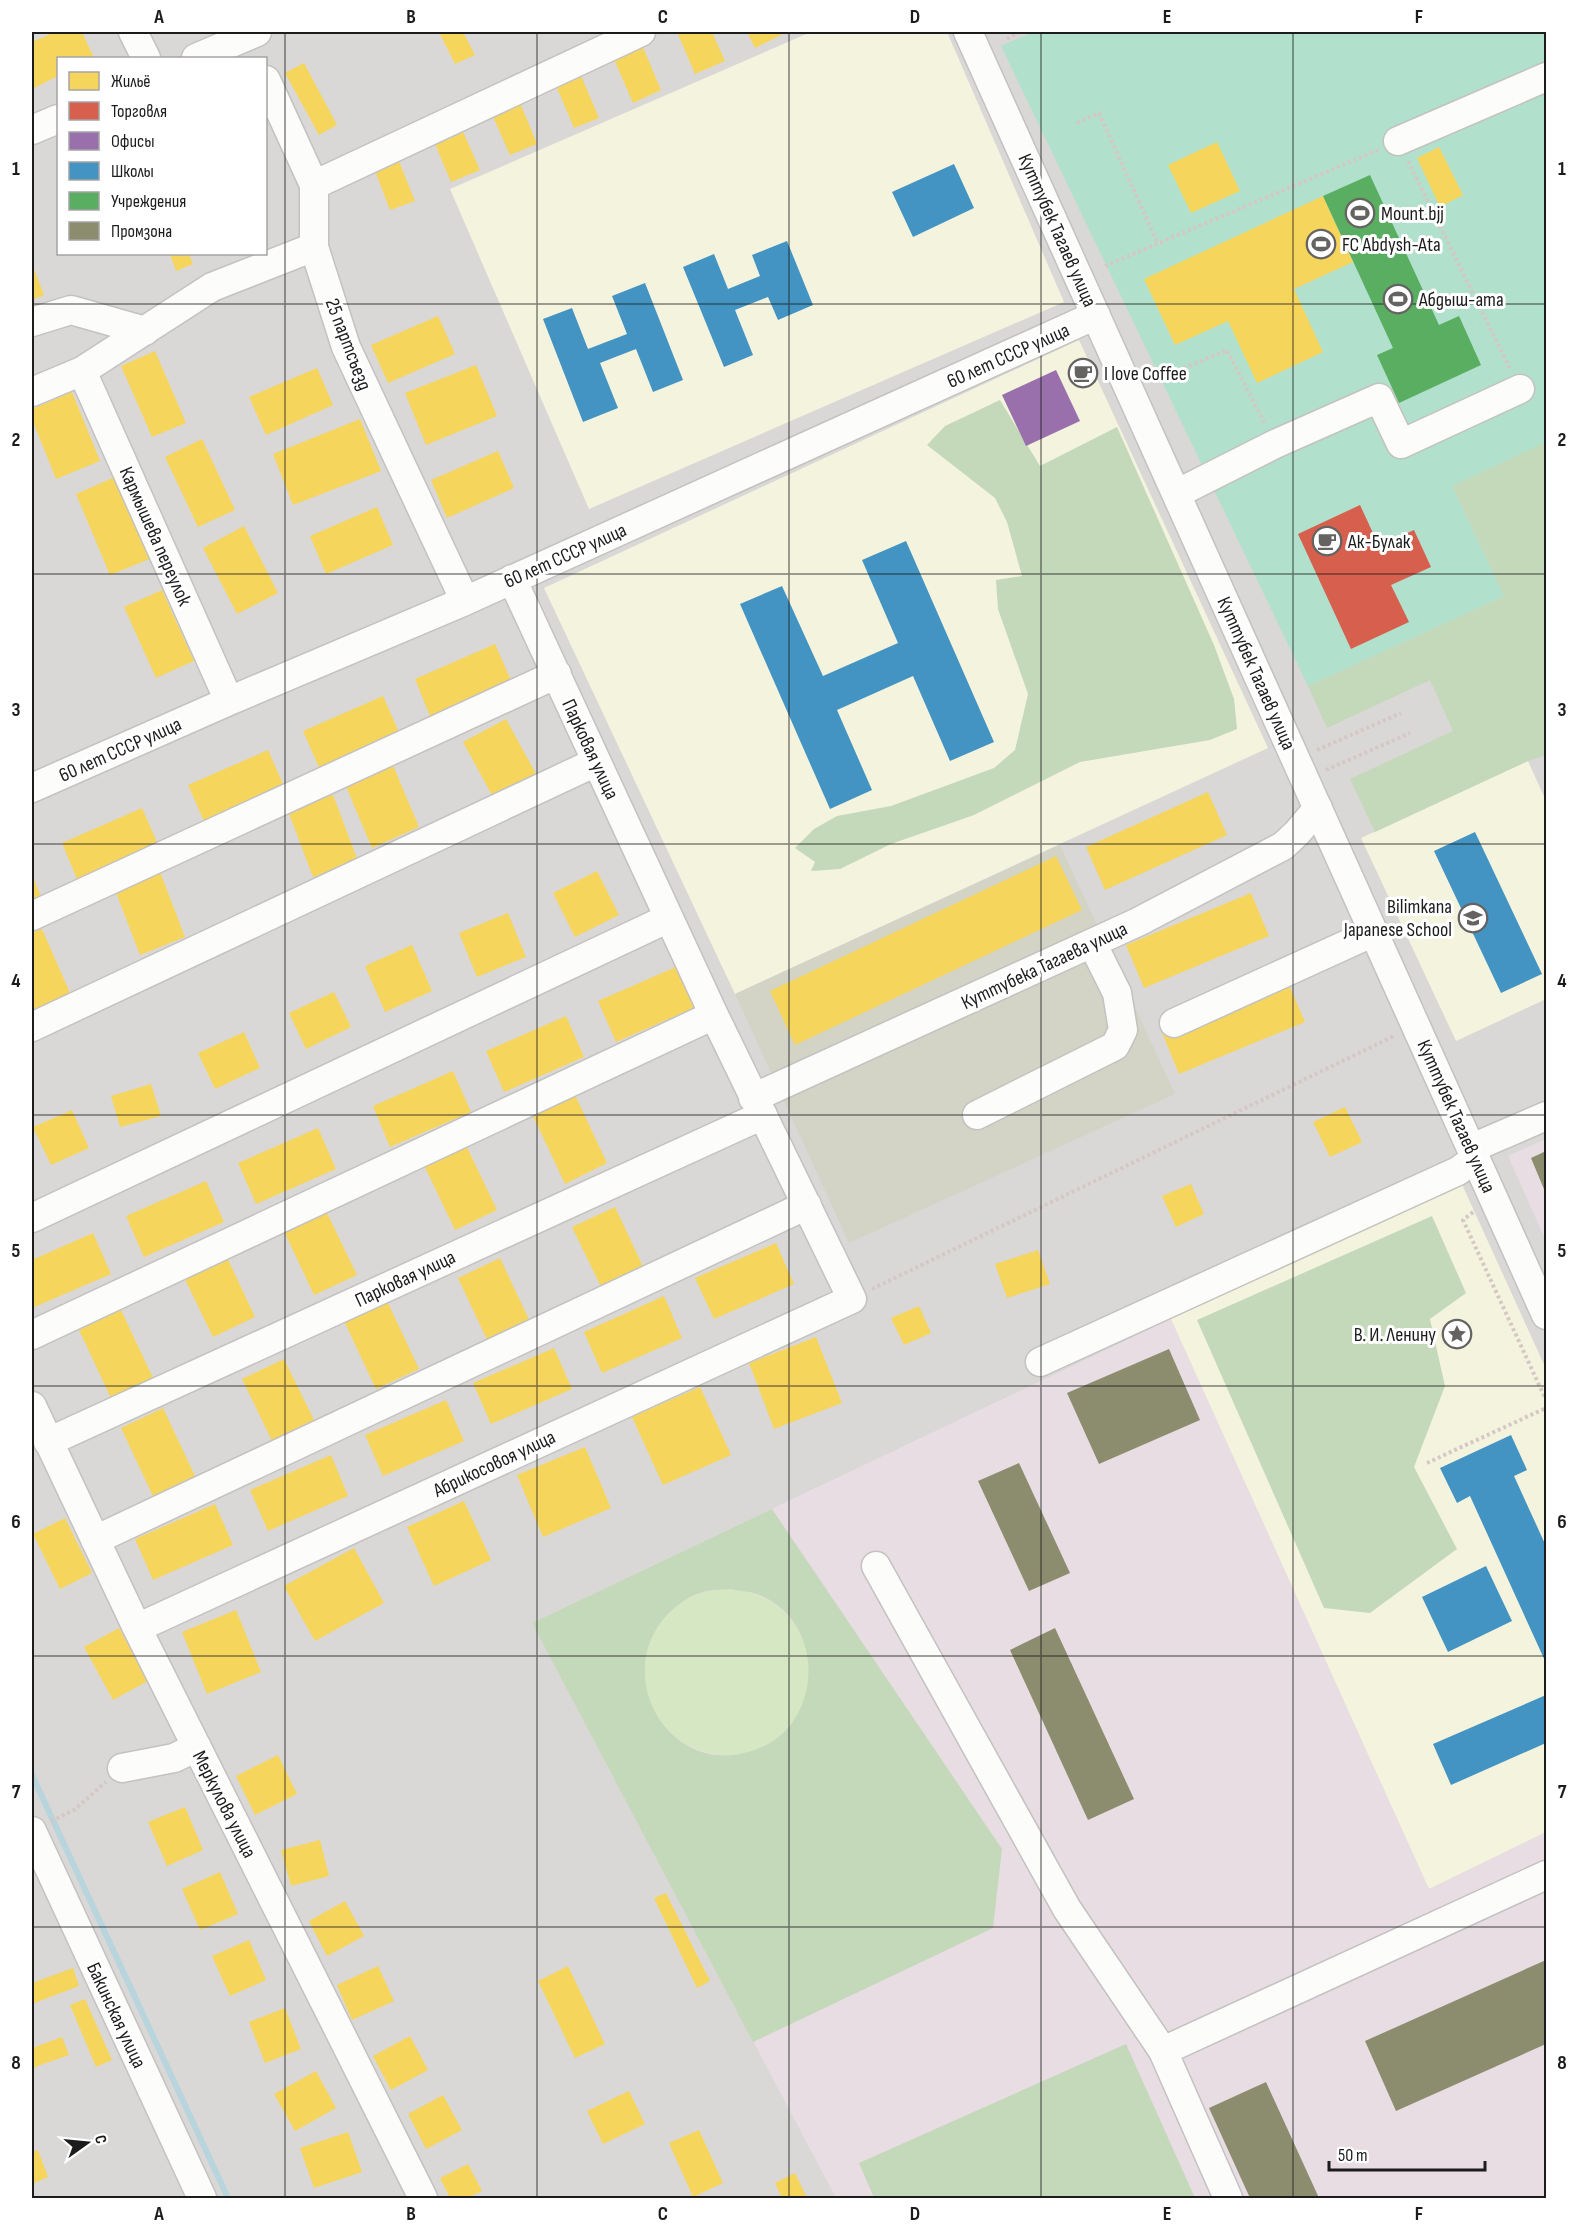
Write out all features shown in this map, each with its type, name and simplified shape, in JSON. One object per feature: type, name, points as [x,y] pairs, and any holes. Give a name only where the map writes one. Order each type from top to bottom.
[{"type":"street","points":[[133,32],[146,57]]},
{"type":"street","points":[[314,185],[641,32]]},
{"type":"street","name":"Куттубек Тагаев улица","points":[[968,32],[1546,1315]]},
{"type":"street","points":[[200,57],[253,42]]},
{"type":"street","points":[[1398,141],[1546,76]]},
{"type":"street","name":"25 партсъезд","points":[[267,82],[314,185],[314,247],[346,347],[465,601]]},
{"type":"street","points":[[32,130],[57,119]]},
{"type":"street","points":[[32,393],[82,371],[213,287],[314,247]]},
{"type":"street","points":[[32,322],[71,310],[145,331]]},
{"type":"street","name":"60 лет СССР улица","points":[[32,788],[465,601],[1096,315]]},
{"type":"street","name":"Кармышева переулок","points":[[82,371],[230,701]]},
{"type":"street","points":[[1176,494],[1275,444],[1379,398],[1401,444],[1520,389]]},
{"type":"street","name":"Парковая улица","points":[[512,579],[714,1016],[852,1299]]},
{"type":"street","points":[[32,916],[557,674]]},
{"type":"street","points":[[32,1027],[596,762]]},
{"type":"street","name":"Куттубека Тагаева улица","points":[[758,1106],[1138,922],[1283,846],[1318,808]]},
{"type":"street","points":[[32,1218],[669,918]]},
{"type":"street","points":[[1174,1023],[1374,932]]},
{"type":"street","points":[[977,1115],[1115,1046],[1123,1030],[1117,993],[1092,943]]},
{"type":"street","points":[[32,1335],[714,1016]]},
{"type":"street","name":"Парковая улица","points":[[48,1442],[758,1106]]},
{"type":"street","points":[[1040,1362],[1458,1171],[1480,1168],[1546,1116]]},
{"type":"street","points":[[95,1540],[807,1205]]},
{"type":"street","name":"Абрикосовоя улица","points":[[137,1628],[852,1299]]},
{"type":"street","name":"Меркулова улица","points":[[32,1406],[137,1628],[423,2199]]},
{"type":"street","points":[[876,1566],[1067,1909],[1163,2051],[1228,2199]]},
{"type":"street","points":[[122,1768],[174,1758],[197,1747]]},
{"type":"street","name":"Бакинская улица","points":[[32,1831],[202,2199]]},
{"type":"street","points":[[1163,2051],[1546,1875]]},
{"type":"path","points":[[1007,39],[1019,32]]},
{"type":"path","points":[[1077,123],[1099,113],[1158,244]]},
{"type":"path","points":[[1105,266],[1398,141],[1520,389]]},
{"type":"path","points":[[1156,380],[1227,350],[1275,444]]},
{"type":"path","points":[[1296,759],[1401,713]]},
{"type":"path","points":[[852,1299],[1416,1025]]},
{"type":"path","points":[[1480,1168],[1463,1220],[1546,1400]]},
{"type":"path","points":[[1427,1464],[1546,1408]]},
{"type":"path","points":[[74,1810],[122,1768]]},
{"type":"shaded area","points":[[32,32],[1546,32],[1546,2198],[32,2198]]},
{"type":"shaded area","points":[[811,32],[947,32],[1064,302],[589,509],[450,189]]},
{"type":"shaded area","points":[[1079,340],[1268,748],[735,994],[544,588]]},
{"type":"shaded area","points":[[1000,400],[1040,466],[1117,427],[1214,645],[1234,699],[1237,729],[1210,740],[1080,762],[974,815],[891,844],[840,869],[811,871],[815,862],[795,848],[814,829],[837,816],[891,806],[994,768],[1015,750],[1028,694],[998,609],[996,580],[1022,576],[1007,522],[995,498],[927,445],[945,426]]},
{"type":"shaded area","points":[[1546,418],[1546,755],[1528,761],[1375,832],[1350,779],[1453,731],[1430,680],[1327,728],[1308,686],[1504,596],[1452,486]]},
{"type":"shaded area","name":"Bilimkana Japanese School","points":[[1528,761],[1546,801],[1546,999],[1456,1041],[1361,838]]},
{"type":"shaded area","points":[[1060,845],[1175,1094],[849,1243],[735,994]]},
{"type":"shaded area","points":[[1546,1139],[1546,1241],[1508,1156]]},
{"type":"shaded area","points":[[1460,1180],[1546,1369],[1546,1832],[1429,1889],[1171,1319]]},
{"type":"shaded area","points":[[1432,1216],[1466,1293],[1430,1319],[1445,1386],[1414,1467],[1457,1549],[1370,1613],[1324,1608],[1197,1320]]},
{"type":"shaded area","points":[[1171,1319],[1429,1889],[1546,1832],[1546,2198],[836,2198],[532,1623]]},
{"type":"shaded area","points":[[772,1509],[1002,1849],[993,1928],[753,2042],[532,1623]],"holes":[[[731,1589],[757,1594],[775,1603],[789,1616],[800,1632],[809,1668],[802,1706],[788,1728],[767,1745],[748,1752],[719,1755],[693,1749],[672,1734],[656,1714],[647,1689],[645,1663],[652,1637],[676,1606],[703,1592]]]},
{"type":"shaded area","points":[[1126,2044],[1195,2198],[874,2198],[859,2163]]},
{"type":"green space","name":"FC Abdysh-Ata","points":[[1033,32],[1546,32],[1546,442],[1452,486],[1504,596],[1308,686],[1001,46]]},
{"type":"green space","points":[[727,1589],[759,1595],[786,1613],[804,1640],[810,1672],[804,1704],[786,1731],[759,1749],[727,1755],[695,1749],[668,1731],[650,1704],[644,1672],[650,1640],[668,1613],[695,1595]]},
{"type":"building: Жильё","points":[[55,32],[82,32],[94,57],[57,57],[57,76],[32,89],[32,42]]},
{"type":"building: Жильё","points":[[439,32],[463,32],[475,55],[455,64]]},
{"type":"building: Жильё","points":[[677,32],[712,32],[725,61],[695,74]]},
{"type":"building: Жильё","points":[[747,32],[787,32],[755,48]]},
{"type":"building: Жильё","points":[[642,45],[661,90],[633,103],[613,57]]},
{"type":"building: Жильё","points":[[304,63],[337,125],[319,135],[285,73]]},
{"type":"building: Жильё","points":[[579,71],[599,118],[574,128],[554,81]]},
{"type":"building: Жильё","points":[[518,98],[537,144],[510,155],[490,110]]},
{"type":"building: Жильё","points":[[460,125],[480,170],[451,182],[432,137]]},
{"type":"building: Жильё","points":[[1217,142],[1240,191],[1191,213],[1168,165]]},
{"type":"building: Жильё","points":[[1439,147],[1463,195],[1440,207],[1417,158]]},
{"type":"building: Жильё","points":[[396,154],[415,201],[390,210],[372,163]]},
{"type":"building: Жильё","points":[[1323,196],[1353,262],[1294,289],[1323,352],[1257,383],[1228,321],[1175,345],[1144,279]]},
{"type":"building: Жильё","points":[[170,255],[189,255],[193,264],[176,271]]},
{"type":"building: Жильё","points":[[32,264],[44,295],[32,300]]},
{"type":"building: Жильё","points":[[438,316],[455,354],[388,383],[371,345]]},
{"type":"building: Жильё","points":[[155,351],[186,423],[152,437],[121,366]]},
{"type":"building: Жильё","points":[[476,365],[497,416],[426,445],[405,393]]},
{"type":"building: Жильё","points":[[317,368],[333,405],[266,435],[249,397]]},
{"type":"building: Жильё","points":[[72,392],[100,461],[56,479],[32,419],[32,409]]},
{"type":"building: Жильё","points":[[360,419],[381,471],[293,505],[273,454]]},
{"type":"building: Жильё","points":[[202,439],[235,510],[198,527],[165,457]]},
{"type":"building: Жильё","points":[[498,451],[514,488],[447,518],[431,480]]},
{"type":"building: Жильё","points":[[117,476],[152,558],[110,575],[76,494]]},
{"type":"building: Жильё","points":[[377,507],[393,545],[326,574],[310,536]]},
{"type":"building: Жильё","points":[[244,526],[278,593],[237,614],[203,548]]},
{"type":"building: Жильё","points":[[162,590],[194,661],[156,678],[124,607]]},
{"type":"building: Жильё","points":[[495,644],[513,685],[432,721],[415,679]]},
{"type":"building: Жильё","points":[[383,696],[401,737],[321,772],[303,731]]},
{"type":"building: Жильё","points":[[506,719],[536,774],[493,797],[463,742]]},
{"type":"building: Жильё","points":[[268,750],[286,791],[206,826],[188,785]]},
{"type":"building: Жильё","points":[[392,763],[419,827],[372,848],[345,784]]},
{"type":"building: Жильё","points":[[1208,792],[1227,835],[1105,890],[1086,847]]},
{"type":"building: Жильё","points":[[333,795],[358,861],[313,877],[288,811]]},
{"type":"building: Жильё","points":[[142,808],[160,849],[79,884],[62,843]]},
{"type":"building: Жильё","points":[[1056,856],[1082,910],[795,1045],[770,991]]},
{"type":"building: Жильё","points":[[597,871],[619,915],[575,937],[553,893]]},
{"type":"building: Жильё","points":[[160,872],[185,937],[140,955],[115,890]]},
{"type":"building: Жильё","points":[[32,874],[44,904],[32,909]]},
{"type":"building: Жильё","points":[[1251,893],[1269,936],[1144,988],[1126,945]]},
{"type":"building: Жильё","points":[[508,913],[526,957],[477,977],[459,933]]},
{"type":"building: Жильё","points":[[42,929],[70,993],[32,1010],[32,933]]},
{"type":"building: Жильё","points":[[412,945],[432,991],[385,1012],[365,966]]},
{"type":"building: Жильё","points":[[678,966],[696,1007],[616,1042],[598,1001]]},
{"type":"building: Жильё","points":[[1286,978],[1305,1022],[1179,1074],[1161,1030]]},
{"type":"building: Жильё","points":[[334,992],[351,1027],[306,1049],[289,1013]]},
{"type":"building: Жильё","points":[[566,1016],[584,1057],[504,1092],[486,1051]]},
{"type":"building: Жильё","points":[[244,1032],[260,1068],[215,1089],[198,1053]]},
{"type":"building: Жильё","points":[[453,1071],[471,1112],[390,1147],[373,1106]]},
{"type":"building: Жильё","points":[[151,1084],[161,1116],[120,1127],[111,1096]]},
{"type":"building: Жильё","points":[[575,1095],[607,1163],[565,1184],[533,1116]]},
{"type":"building: Жильё","points":[[1345,1107],[1362,1142],[1330,1157],[1313,1122]]},
{"type":"building: Жильё","points":[[72,1110],[89,1148],[51,1165],[33,1127]]},
{"type":"building: Жильё","points":[[318,1128],[336,1169],[256,1204],[238,1163]]},
{"type":"building: Жильё","points":[[465,1143],[497,1210],[455,1230],[423,1163]]},
{"type":"building: Жильё","points":[[206,1181],[224,1222],[144,1257],[126,1216]]},
{"type":"building: Жильё","points":[[1191,1184],[1204,1214],[1176,1227],[1162,1196]]},
{"type":"building: Жильё","points":[[324,1207],[357,1275],[314,1295],[282,1227]]},
{"type":"building: Жильё","points":[[615,1207],[647,1275],[605,1295],[572,1227]]},
{"type":"building: Жильё","points":[[93,1233],[111,1274],[32,1308],[32,1260]]},
{"type":"building: Жильё","points":[[776,1243],[794,1284],[714,1319],[695,1278]]},
{"type":"building: Жильё","points":[[223,1249],[255,1317],[213,1337],[180,1269]]},
{"type":"building: Жильё","points":[[1038,1250],[1050,1284],[1007,1298],[995,1264]]},
{"type":"building: Жильё","points":[[500,1258],[532,1326],[490,1346],[458,1278]]},
{"type":"building: Жильё","points":[[664,1296],[682,1338],[602,1373],[584,1332]]},
{"type":"building: Жильё","points":[[387,1301],[419,1369],[376,1389],[344,1321]]},
{"type":"building: Жильё","points":[[919,1306],[931,1333],[904,1345],[891,1318]]},
{"type":"building: Жильё","points":[[121,1310],[153,1378],[111,1398],[79,1330]]},
{"type":"building: Жильё","points":[[816,1337],[842,1403],[774,1429],[749,1363]]},
{"type":"building: Жильё","points":[[554,1348],[572,1389],[491,1424],[473,1383]]},
{"type":"building: Жильё","points":[[284,1359],[317,1426],[275,1447],[242,1379]]},
{"type":"building: Жильё","points":[[700,1387],[731,1455],[663,1485],[632,1417]]},
{"type":"building: Жильё","points":[[446,1400],[464,1441],[383,1476],[365,1435]]},
{"type":"building: Жильё","points":[[163,1408],[195,1476],[153,1496],[121,1428]]},
{"type":"building: Жильё","points":[[585,1447],[611,1508],[543,1537],[517,1475]]},
{"type":"building: Жильё","points":[[331,1455],[348,1496],[268,1531],[250,1490]]},
{"type":"building: Жильё","points":[[464,1501],[491,1560],[434,1586],[407,1527]]},
{"type":"building: Жильё","points":[[215,1504],[233,1545],[153,1580],[135,1539]]},
{"type":"building: Жильё","points":[[65,1518],[92,1573],[60,1589],[33,1534]]},
{"type":"building: Жильё","points":[[354,1548],[384,1603],[315,1641],[284,1586]]},
{"type":"building: Жильё","points":[[236,1610],[261,1672],[207,1694],[182,1632]]},
{"type":"building: Жильё","points":[[119,1628],[148,1681],[113,1700],[84,1647]]},
{"type":"building: Жильё","points":[[278,1755],[297,1794],[255,1815],[236,1776]]},
{"type":"building: Жильё","points":[[185,1807],[203,1850],[167,1866],[148,1822]]},
{"type":"building: Жильё","points":[[320,1840],[329,1876],[291,1886],[281,1850]]},
{"type":"building: Жильё","points":[[220,1872],[238,1914],[200,1930],[182,1889]]},
{"type":"building: Жильё","points":[[666,1893],[710,1981],[697,1988],[654,1898]]},
{"type":"building: Жильё","points":[[345,1901],[364,1936],[327,1956],[309,1921]]},
{"type":"building: Жильё","points":[[249,1940],[266,1980],[230,1996],[212,1956]]},
{"type":"building: Жильё","points":[[378,1966],[394,2001],[352,2020],[337,1985]]},
{"type":"building: Жильё","points":[[568,1966],[605,2044],[575,2058],[538,1981]]},
{"type":"building: Жильё","points":[[73,1968],[79,1986],[32,2004],[32,1983]]},
{"type":"building: Жильё","points":[[85,1999],[112,2060],[96,2067],[70,2005]]},
{"type":"building: Жильё","points":[[285,2008],[301,2049],[265,2063],[249,2022]]},
{"type":"building: Жильё","points":[[410,2036],[428,2070],[391,2090],[373,2056]]},
{"type":"building: Жильё","points":[[62,2037],[69,2055],[32,2068],[32,2048]]},
{"type":"building: Жильё","points":[[316,2071],[336,2108],[295,2131],[274,2094]]},
{"type":"building: Жильё","points":[[629,2091],[645,2124],[603,2144],[587,2111]]},
{"type":"building: Жильё","points":[[443,2095],[462,2130],[426,2149],[408,2114]]},
{"type":"building: Жильё","points":[[699,2130],[723,2183],[693,2197],[669,2143]]},
{"type":"building: Жильё","points":[[348,2132],[362,2172],[314,2188],[300,2148]]},
{"type":"building: Жильё","points":[[38,2150],[48,2177],[32,2184],[32,2152]]},
{"type":"building: Жильё","points":[[468,2164],[482,2191],[467,2198],[450,2198],[440,2178]]},
{"type":"building: Жильё","points":[[795,2173],[807,2198],[782,2198],[775,2183]]},
{"type":"building: Торговля","points":[[1360,505],[1379,546],[1414,530],[1431,567],[1391,585],[1409,622],[1351,649],[1298,534]]},
{"type":"building: Офисы","points":[[1056,370],[1080,421],[1026,446],[1002,395]]},
{"type":"building: Школы","points":[[954,164],[974,208],[913,237],[892,192]]},
{"type":"building: Школы","points":[[787,241],[813,305],[778,320],[768,297],[735,310],[753,355],[724,367],[683,267],[714,254],[728,289],[760,276],[752,255]]},
{"type":"building: Школы","points":[[645,283],[683,380],[653,392],[636,349],[600,363],[618,408],[583,422],[543,319],[572,308],[588,349],[627,334],[612,296]]},
{"type":"building: Школы","points":[[906,541],[994,742],[950,761],[913,676],[837,710],[872,790],[830,809],[740,604],[782,586],[823,676],[898,643],[862,560]]},
{"type":"building: Школы","points":[[1475,832],[1542,974],[1501,993],[1434,851]]},
{"type":"building: Школы","points":[[1511,1435],[1527,1470],[1514,1476],[1546,1546],[1546,1663],[1470,1496],[1457,1503],[1440,1468]]},
{"type":"building: Школы","points":[[1486,1566],[1512,1621],[1448,1652],[1422,1597]]},
{"type":"building: Школы","points":[[1546,1695],[1546,1743],[1451,1785],[1433,1744]]},
{"type":"building: Учреждения","points":[[1370,175],[1439,325],[1459,316],[1481,365],[1399,403],[1377,355],[1393,348],[1323,196]]},
{"type":"building: Промзона","points":[[1546,1151],[1546,1194],[1531,1158]]},
{"type":"building: Промзона","points":[[1169,1349],[1200,1420],[1099,1464],[1067,1393]]},
{"type":"building: Промзона","points":[[1019,1463],[1070,1573],[1029,1591],[978,1481]]},
{"type":"building: Промзона","points":[[1055,1628],[1134,1799],[1088,1820],[1010,1650]]},
{"type":"building: Промзона","points":[[1546,1960],[1546,2044],[1396,2111],[1365,2041]]},
{"type":"building: Промзона","points":[[1266,2082],[1319,2198],[1250,2198],[1209,2108]]},
{"type":"waterway","points":[[32,1775],[228,2198]]},
{"type":"place","name":"Mount.bjj","points":[[1360,213]]},
{"type":"place","name":"FC Abdysh-Ata","points":[[1321,244]]},
{"type":"place","name":"Абдыш-ата","points":[[1398,299]]},
{"type":"place","name":"I love Coffee","points":[[1083,373]]},
{"type":"place","name":"Ак-Булак","points":[[1327,541]]},
{"type":"place","name":"Bilimkana Japanese School","points":[[1473,918]]},
{"type":"place","name":"В. И. Ленину","points":[[1457,1334]]}]
